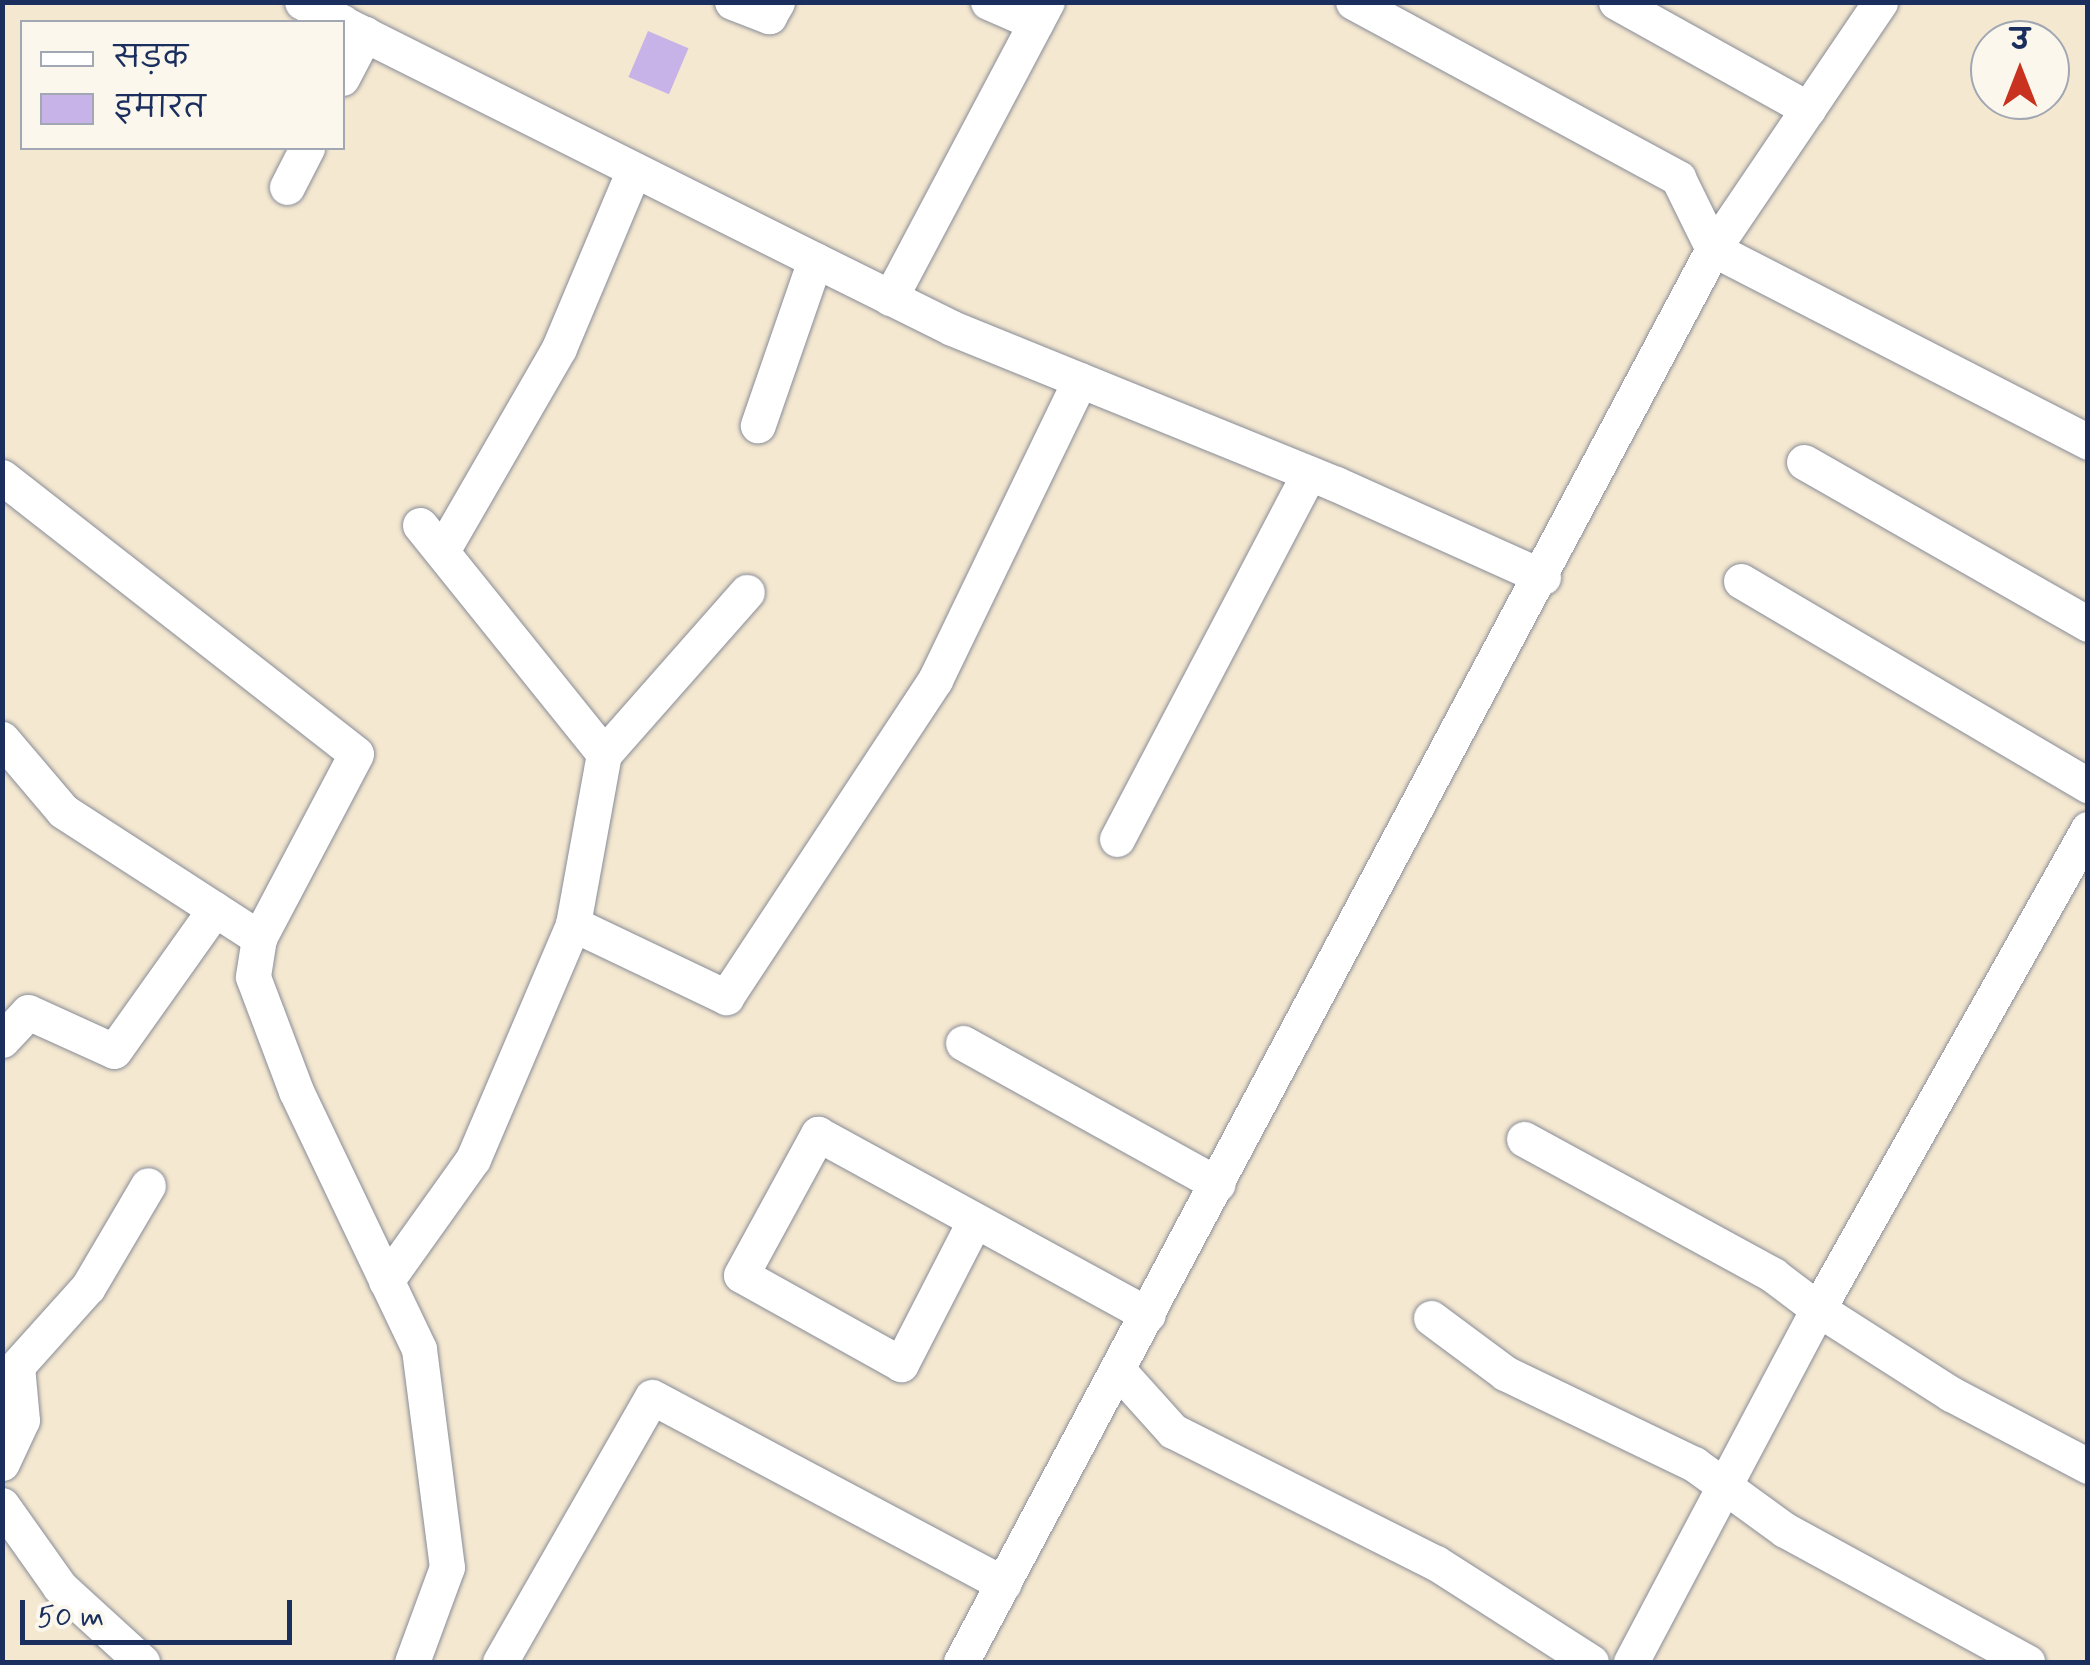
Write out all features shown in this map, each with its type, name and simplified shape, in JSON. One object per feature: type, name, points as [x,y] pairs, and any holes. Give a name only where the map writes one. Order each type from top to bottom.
[{"type":"street","points":[[302,2],[338,20]]},
{"type":"street","points":[[732,2],[770,16],[776,2]]},
{"type":"street","points":[[890,298],[1041,13],[988,2]]},
{"type":"street","points":[[1352,2],[1678,178],[1713,249],[2088,442]]},
{"type":"street","points":[[1616,2],[1808,110]]},
{"type":"street","points":[[961,1662],[1543,577],[1713,249],[1880,2]]},
{"type":"street","points":[[345,58],[350,26],[890,298],[1309,473],[1543,577]]},
{"type":"street","points":[[288,187],[306,150]]},
{"type":"street","points":[[604,754],[431,538],[559,348],[634,170]]},
{"type":"street","points":[[758,425],[815,260]]},
{"type":"street","points":[[573,924],[726,997],[935,680],[1080,380]]},
{"type":"street","points":[[1804,462],[2088,624]]},
{"type":"street","points":[[1117,839],[1309,473]]},
{"type":"street","points":[[2,477],[356,754],[259,938],[254,977],[296,1091],[419,1349],[448,1567],[412,1662]]},
{"type":"street","points":[[1741,581],[2088,784]]},
{"type":"street","points":[[386,1281],[473,1159],[573,924],[604,754],[746,592]]},
{"type":"street","points":[[2,740],[63,810],[259,938]]},
{"type":"street","points":[[1631,1662],[1722,1483],[2088,829]]},
{"type":"street","points":[[2,1040],[28,1012],[114,1051],[215,909]]},
{"type":"street","points":[[963,1042],[1217,1184]]},
{"type":"street","points":[[974,1222],[900,1364],[741,1275],[818,1134],[1148,1314]]},
{"type":"street","points":[[1524,1139],[1772,1275],[1951,1394],[2088,1466]]},
{"type":"street","points":[[2,1463],[22,1420],[17,1366],[88,1287],[148,1185]]},
{"type":"street","points":[[1431,1318],[1505,1373],[1722,1483],[1785,1530],[1845,1560],[1912,1605],[2028,1662]]},
{"type":"street","points":[[1118,1370],[1173,1431],[1436,1563],[1590,1662]]},
{"type":"street","points":[[500,1662],[652,1398],[1003,1584]]},
{"type":"street","points":[[2,1505],[60,1587],[142,1662]]},
{"type":"building","points":[[648,31],[689,48],[669,94],[628,77]]}]
